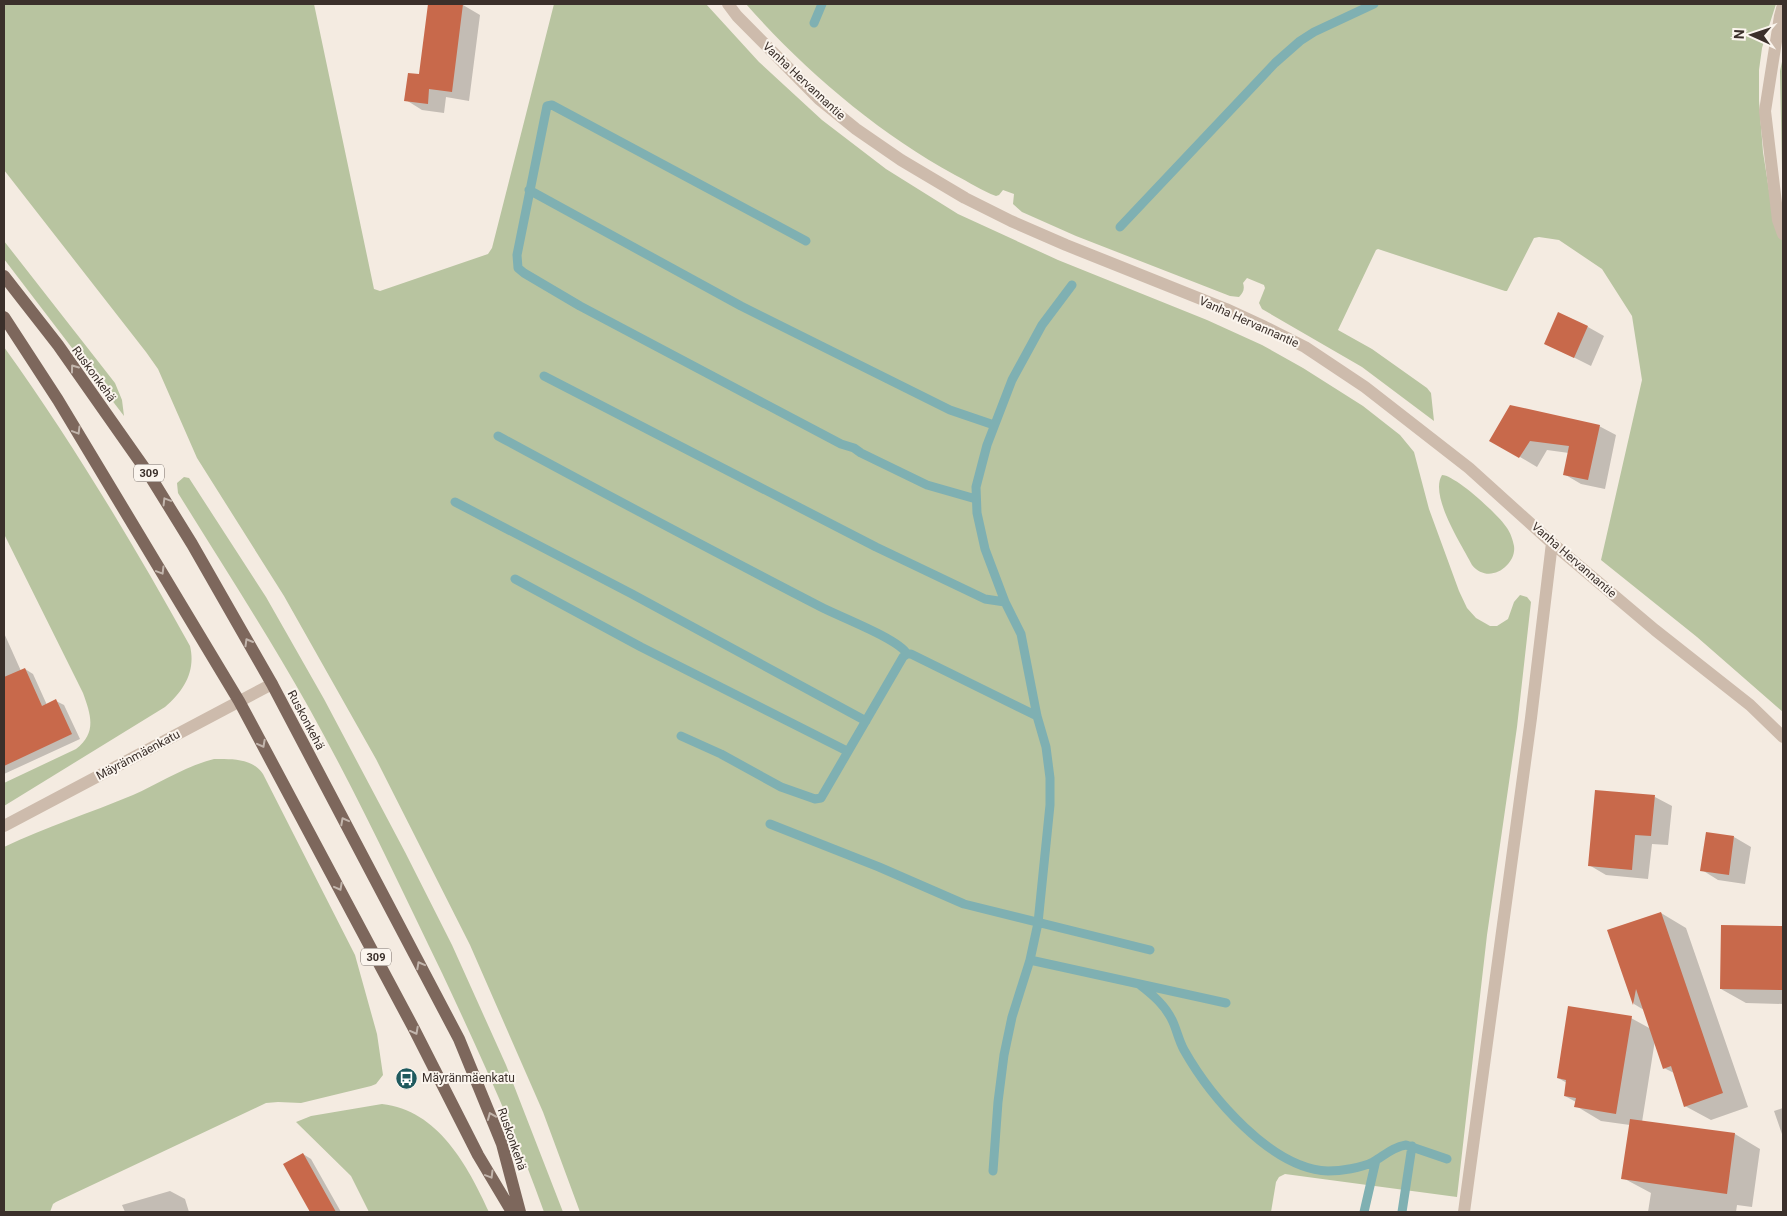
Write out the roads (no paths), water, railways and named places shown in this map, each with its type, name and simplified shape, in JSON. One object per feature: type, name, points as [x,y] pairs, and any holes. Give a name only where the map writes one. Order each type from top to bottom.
[{"type":"main road","name":"Ruskonkehä","points":[[4,276],[58,346],[150,476],[192,544],[272,684],[459,1039],[502,1144],[520,1212]]},
{"type":"main road","name":"309","points":[[4,317],[58,400],[239,701],[414,1030],[478,1155],[512,1212]]},
{"type":"street","name":"Vanha Hervannantie","points":[[728,4],[737,16],[819,99],[856,129],[901,160],[965,198],[1012,221],[1066,245],[1226,309],[1305,347],[1365,387],[1469,468],[1552,543],[1655,630],[1750,705],[1783,737]]},
{"type":"street","points":[[1783,4],[1765,111],[1778,220],[1783,234]]},
{"type":"street","points":[[1464,1212],[1531,718],[1552,543]]},
{"type":"street","name":"Mäyränmäenkatu","points":[[4,826],[272,684]]},
{"type":"waterway","points":[[814,23],[822,4]]},
{"type":"waterway","points":[[1120,227],[1275,63],[1300,41],[1314,32],[1374,4]]},
{"type":"waterway","points":[[806,241],[552,105],[547,106],[517,255],[518,268],[580,306],[841,444],[854,448],[927,485],[976,499]]},
{"type":"waterway","points":[[529,190],[741,306],[950,410],[994,425]]},
{"type":"waterway","points":[[993,1171],[998,1102],[1004,1055],[1012,1017],[1030,960],[1038,923],[1050,805],[1050,778],[1046,747],[1037,716],[1021,634],[1005,602],[985,549],[977,513],[976,487],[987,445],[1012,380],[1042,325],[1072,285]]},
{"type":"waterway","points":[[544,376],[876,547],[985,599],[1005,602]]},
{"type":"waterway","points":[[498,436],[821,607],[881,635],[902,648],[907,654]]},
{"type":"waterway","points":[[455,502],[632,594],[866,721]]},
{"type":"waterway","points":[[515,579],[641,647],[847,751]]},
{"type":"waterway","points":[[681,736],[721,754],[781,787],[815,799],[821,798],[903,657],[907,654],[911,654],[1037,716]]},
{"type":"waterway","points":[[770,824],[879,867],[964,904],[1150,950]]},
{"type":"waterway","points":[[1030,960],[1226,1003]]},
{"type":"waterway","points":[[1140,985],[1167,1011],[1184,1050],[1209,1088],[1244,1127],[1285,1158],[1307,1167],[1328,1171],[1339,1170],[1368,1164],[1392,1150],[1406,1145],[1447,1159]]},
{"type":"waterway","points":[[1402,1212],[1412,1146]]},
{"type":"waterway","points":[[1364,1212],[1376,1160]]},
{"type":"place","name":"Mäyränmäenkatu","points":[[406,1078]]}]
